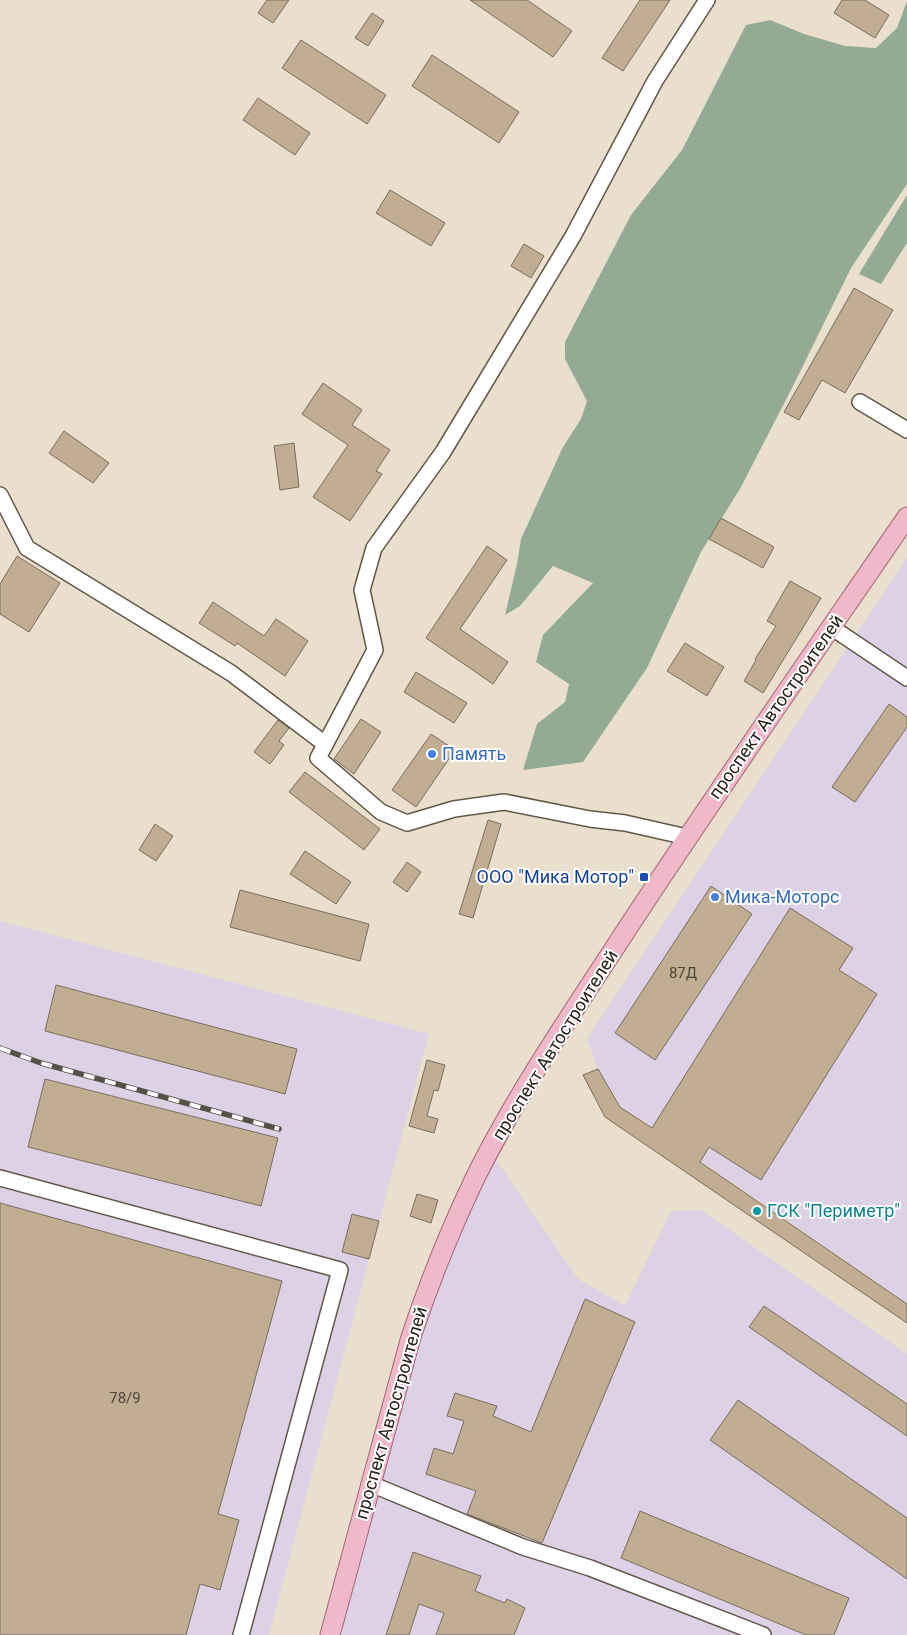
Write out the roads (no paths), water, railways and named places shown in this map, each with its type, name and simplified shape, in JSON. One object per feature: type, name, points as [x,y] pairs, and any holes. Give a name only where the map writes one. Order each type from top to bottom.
[{"type":"main road","name":"проспект Автостроителей","points":[[330,1635],[410,1337],[422,1303],[476,1176],[529,1082],[687,837],[907,517]]},
{"type":"lane","points":[[687,837],[625,823],[590,819],[504,802],[454,809],[407,824],[381,812],[318,758],[376,650],[362,590],[374,548],[443,452],[573,236],[655,81],[706,0]]},
{"type":"lane","points":[[860,402],[907,430]]},
{"type":"lane","points":[[0,495],[26,548],[231,673],[326,744]]},
{"type":"lane","points":[[831,627],[907,678]]},
{"type":"lane","points":[[0,1178],[340,1270],[242,1635]]},
{"type":"lane","points":[[371,1484],[523,1547],[590,1568],[763,1635]]},
{"type":"railway","points":[[0,1048],[41,1063],[279,1129]]},
{"type":"place","name":"Память","points":[[432,754]]},
{"type":"place","name":"ООО \"Мика Мотор\"","points":[[644,877]]},
{"type":"place","name":"Мика-Моторс","points":[[715,897]]},
{"type":"place","name":"ГСК \"Периметр\"","points":[[757,1211]]}]
